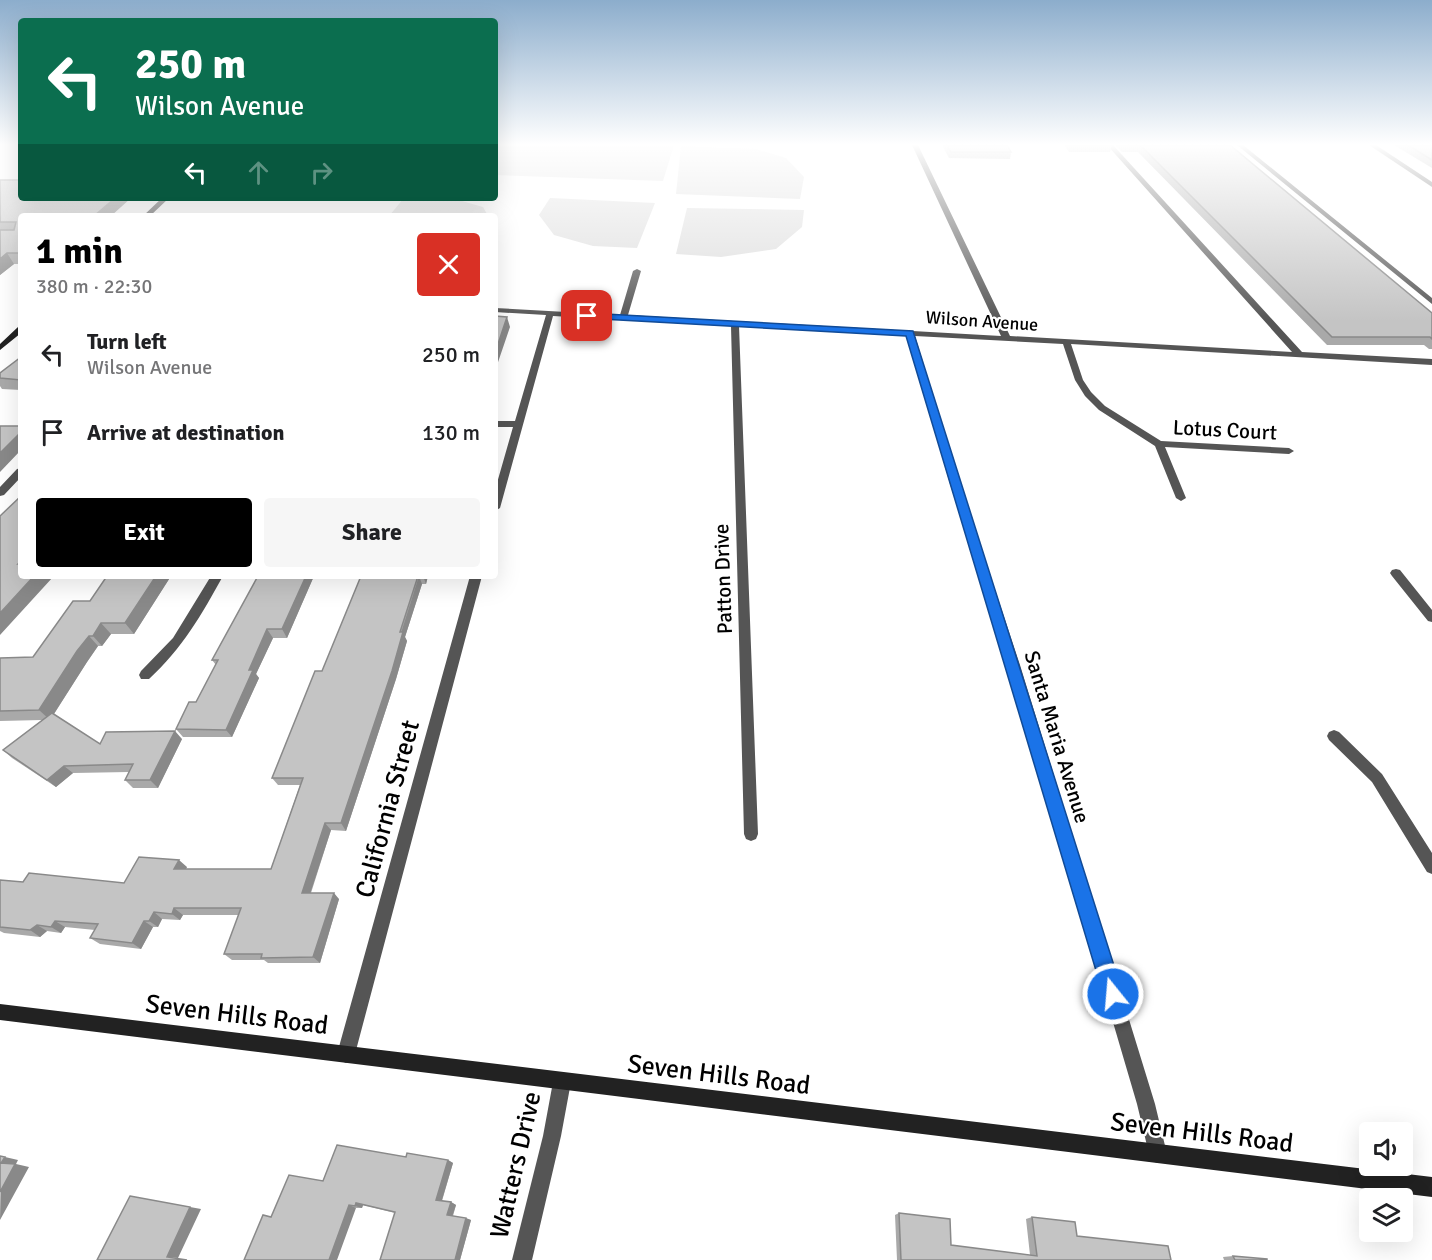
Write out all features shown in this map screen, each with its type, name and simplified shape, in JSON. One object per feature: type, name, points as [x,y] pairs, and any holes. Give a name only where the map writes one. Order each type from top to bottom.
[{"type":"street","points":[[943,204],[1007,339]]},
{"type":"street","points":[[1163,204],[1300,355]]},
{"type":"street","points":[[1312,204],[1432,302]]},
{"type":"street","points":[[623,318],[637,271]]},
{"type":"street","name":"Wilson Avenue","points":[[498,310],[1067,344],[1428,362]]},
{"type":"street","points":[[498,497],[550,314]]},
{"type":"street","name":"Patton Drive","points":[[735,323],[751,834]]},
{"type":"street","points":[[0,348],[18,332]]},
{"type":"street","name":"Santa Maria Avenue","points":[[910,333],[955,484],[1017,676],[1146,1104],[1158,1154]]},
{"type":"street","points":[[1067,344],[1079,380],[1088,394],[1102,408],[1159,444],[1181,498]]},
{"type":"street","points":[[1428,362],[1432,369]]},
{"type":"street","points":[[498,424],[518,424]]},
{"type":"street","name":"Lotus Court","points":[[1159,444],[1289,451]]},
{"type":"street","points":[[2,488],[18,474]]},
{"type":"street","points":[[2,488],[18,487]]},
{"type":"street","points":[[1396,573],[1432,618]]},
{"type":"street","points":[[146,675],[178,643],[215,579]]},
{"type":"street","name":"California Street","points":[[346,1054],[475,579]]},
{"type":"street","points":[[1334,736],[1377,778],[1432,867]]},
{"type":"street","name":"Seven Hills Road","points":[[0,1012],[1432,1187]]},
{"type":"street","name":"Watters Drive","points":[[522,1260],[552,1136],[562,1082]]},
{"type":"shaded area","points":[[399,204],[472,204],[483,207],[486,213],[392,213]]},
{"type":"shaded area","points":[[546,204],[655,204],[637,248],[593,246],[554,235],[539,215]]},
{"type":"shaded area","points":[[687,208],[804,210],[802,227],[776,249],[721,257],[676,254]]},
{"type":"building","points":[[0,204],[108,204],[98,213],[18,213],[18,253],[7,253],[0,259],[0,230],[14,230],[16,222],[0,222]]},
{"type":"building","points":[[1199,204],[1301,204],[1432,313],[1432,339],[1430,337],[1332,337]]},
{"type":"building","points":[[498,316],[507,317],[498,344]]},
{"type":"building","points":[[18,359],[18,380],[0,378],[0,373]]},
{"type":"building","points":[[0,426],[18,426],[18,435],[0,453]]},
{"type":"building","points":[[18,499],[18,579],[31,579],[0,613],[0,516]]},
{"type":"building","points":[[105,579],[154,579],[125,623],[101,623],[93,636],[89,636],[39,710],[0,711],[0,658],[33,657],[73,601],[90,601]]},
{"type":"building","points":[[256,579],[305,579],[282,629],[267,629],[249,670],[253,670],[226,730],[176,729],[189,702],[196,702],[218,660],[212,660]]},
{"type":"building","points":[[360,579],[417,579],[400,632],[403,632],[392,671],[341,823],[325,823],[302,893],[334,893],[313,957],[261,958],[262,954],[224,954],[241,908],[174,908],[172,914],[154,912],[149,921],[144,921],[132,943],[90,938],[98,924],[55,921],[51,927],[37,925],[30,930],[0,927],[0,880],[23,882],[29,873],[124,883],[139,857],[179,860],[174,869],[271,869],[303,778],[272,778],[315,671],[322,671]]},
{"type":"building","points":[[52,713],[100,744],[106,732],[175,731],[150,780],[125,780],[133,764],[64,766],[47,780],[3,750]]},
{"type":"building","points":[[337,1145],[406,1157],[407,1153],[448,1160],[436,1200],[451,1202],[447,1215],[466,1218],[455,1260],[380,1260],[395,1212],[356,1203],[355,1206],[349,1205],[329,1260],[244,1260],[263,1215],[271,1217],[289,1175],[323,1181]]},
{"type":"building","points":[[0,1156],[5,1157],[1,1163],[15,1164],[0,1192]]},
{"type":"building","points":[[130,1196],[190,1207],[167,1257],[187,1260],[97,1260]]},
{"type":"building","points":[[899,1213],[950,1219],[951,1245],[1037,1256],[1032,1217],[1075,1222],[1077,1236],[1168,1246],[1171,1260],[901,1260]]},
{"type":"building","points":[[1233,1256],[1267,1259],[1267,1260],[1235,1260]]},
{"type":"route","points":[[587,316],[910,333],[955,484],[1014,665],[1113,994]]}]
